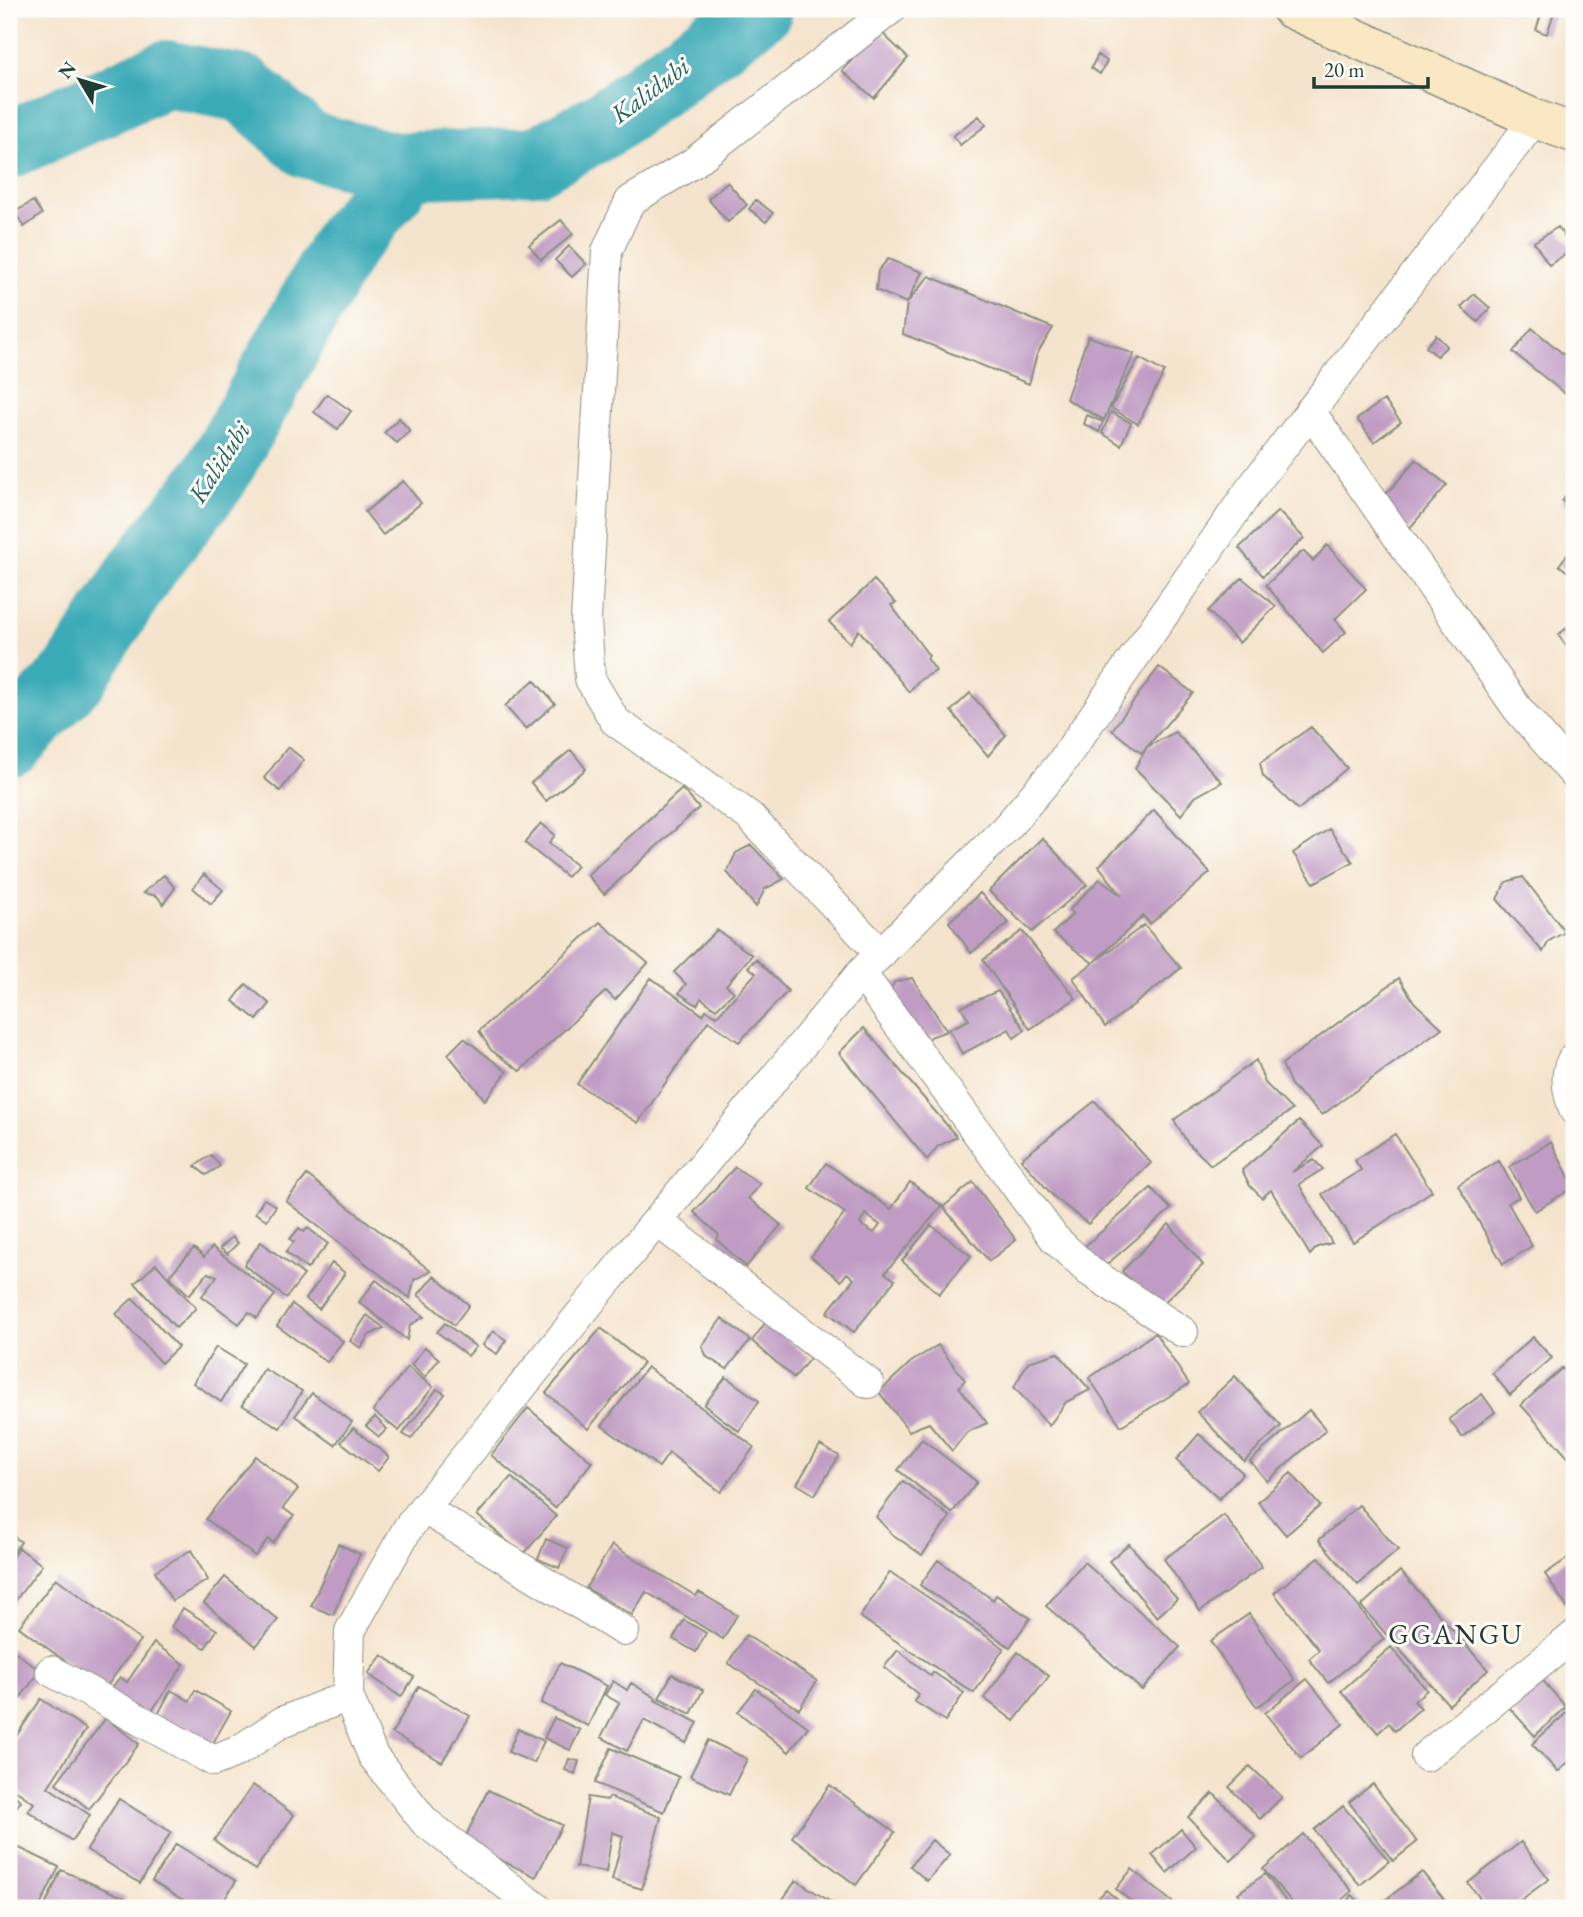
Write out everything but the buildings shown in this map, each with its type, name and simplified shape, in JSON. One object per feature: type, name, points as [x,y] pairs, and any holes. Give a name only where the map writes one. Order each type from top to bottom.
[{"type":"street","points":[[891,9],[693,163],[630,201],[607,251],[586,620],[590,679],[615,720],[749,816],[871,963],[1055,1238],[1089,1271],[1182,1332]]},
{"type":"street","points":[[1291,9],[1574,134]]},
{"type":"street","points":[[537,1908],[425,1822],[373,1756],[348,1696],[350,1631],[408,1528],[423,1508],[657,1222],[871,963],[1007,827],[1059,766],[1249,491],[1535,119]]},
{"type":"street","points":[[1310,411],[1517,708],[1574,774]]},
{"type":"street","points":[[1574,1057],[1567,1079],[1574,1110]]},
{"type":"street","points":[[657,1222],[868,1383]]},
{"type":"street","points":[[423,1508],[624,1631]]},
{"type":"street","points":[[1426,1756],[1574,1636]]},
{"type":"street","points":[[51,1671],[214,1761],[238,1751],[282,1722],[348,1696]]},
{"type":"waterway","name":"Kalidubi","points":[[9,145],[166,74],[244,89],[308,145],[395,166],[536,161],[606,123],[759,9]]},
{"type":"waterway","name":"Kalidubi","points":[[9,744],[75,675],[143,568],[214,478],[344,245],[409,166]]},
{"type":"district","name":"GGANGU","points":[[1456,1634]]}]
